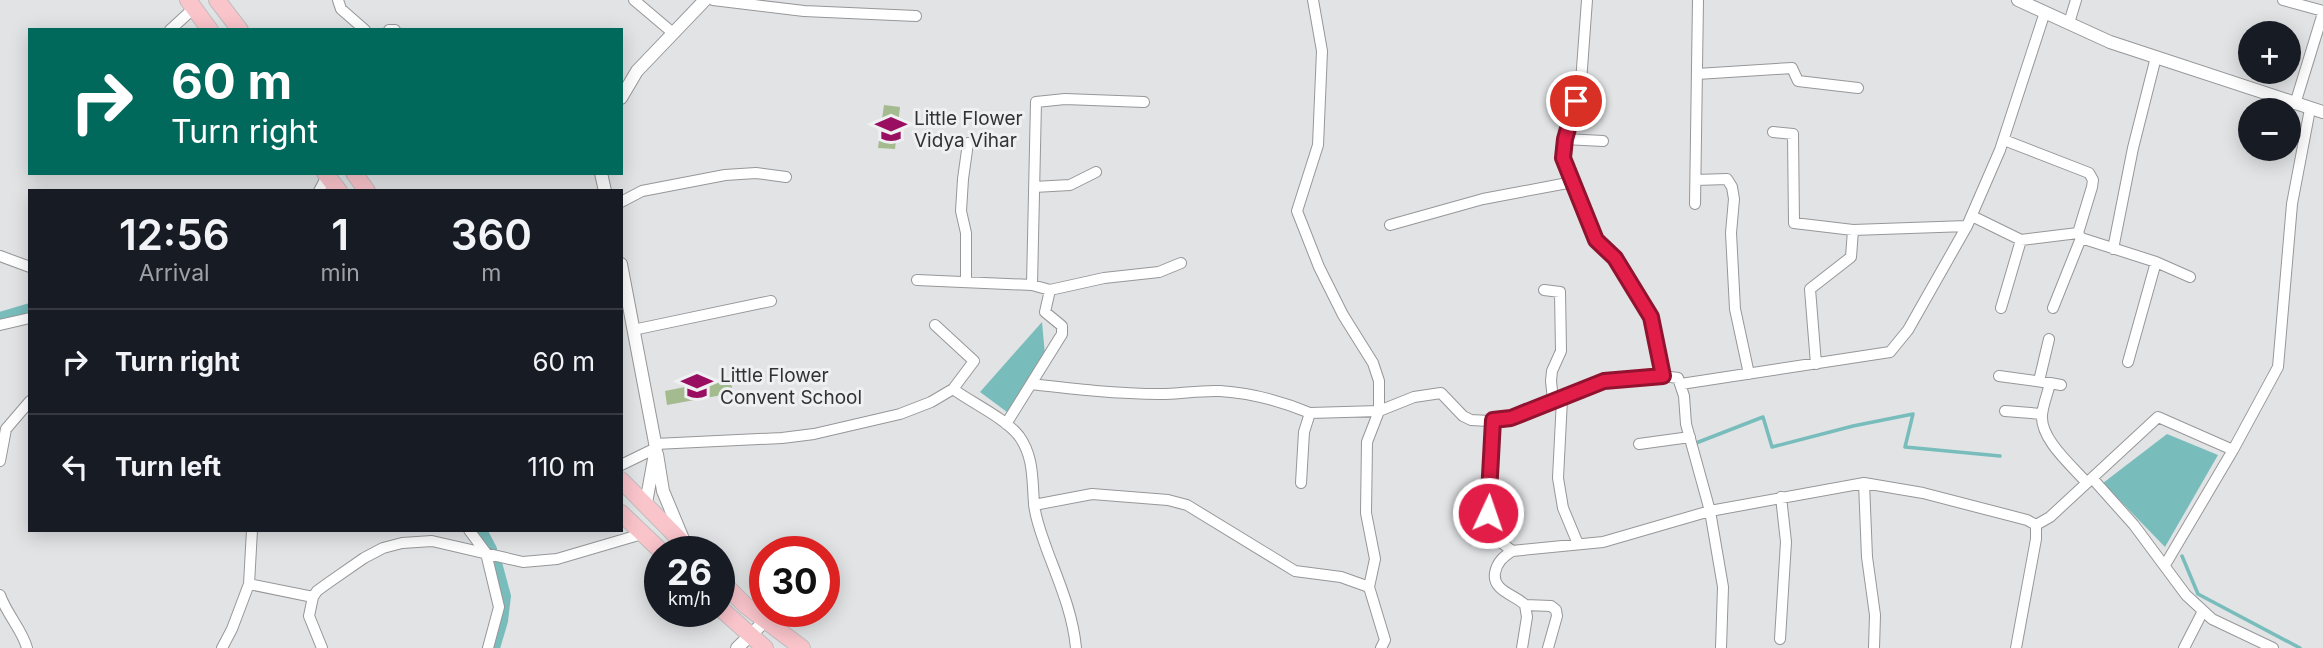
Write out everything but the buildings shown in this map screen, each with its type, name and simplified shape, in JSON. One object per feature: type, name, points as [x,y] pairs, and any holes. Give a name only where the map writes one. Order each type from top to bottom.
[{"type":"main road","points":[[217,0],[238,28]]},
{"type":"main road","points":[[191,4],[209,28]]},
{"type":"main road","points":[[623,482],[677,536]]},
{"type":"main road","points":[[642,534],[626,517],[646,503]]},
{"type":"main road","points":[[735,595],[749,608]]},
{"type":"main road","points":[[735,622],[765,648]]},
{"type":"main road","points":[[774,627],[802,648]]},
{"type":"street","points":[[338,0],[341,9],[363,28]]},
{"type":"street","points":[[634,0],[673,33]]},
{"type":"street","points":[[623,95],[637,71],[705,0]]},
{"type":"street","points":[[712,0],[804,11],[916,16]]},
{"type":"street","points":[[1313,0],[1322,51],[1318,145],[1297,211],[1319,267],[1343,315],[1374,363],[1379,381],[1379,411],[1367,442],[1366,513],[1375,559],[1369,587],[1385,640],[1381,648]]},
{"type":"street","points":[[1587,0],[1581,82],[1565,139],[1563,158],[1596,240],[1615,258],[1651,317],[1663,376]]},
{"type":"street","points":[[1695,204],[1698,0]]},
{"type":"street","points":[[2018,0],[2110,42],[2277,98]]},
{"type":"street","points":[[2070,23],[2076,0]]},
{"type":"street","points":[[2283,0],[2323,12],[2297,98]]},
{"type":"street","points":[[172,28],[191,4]]},
{"type":"street","points":[[1681,384],[1890,352],[1908,330],[1970,221],[2004,140],[2045,12]]},
{"type":"street","points":[[2113,249],[2133,148],[2157,57]]},
{"type":"street","points":[[1697,74],[1792,68],[1798,81],[1858,88]]},
{"type":"street","points":[[1032,285],[1036,102],[1065,99],[1144,102]]},
{"type":"street","points":[[2165,565],[2278,367],[2292,204],[2316,111]]},
{"type":"street","points":[[1773,132],[1793,134],[1794,223],[1853,230],[1970,221],[2021,240],[2080,236],[2156,262],[2190,277]]},
{"type":"street","points":[[1565,139],[1603,141]]},
{"type":"street","points":[[2004,140],[2089,173],[2093,180],[2080,236],[2053,308]]},
{"type":"street","points":[[966,282],[966,233],[961,211],[968,143]]},
{"type":"street","points":[[1034,187],[1070,186],[1096,172]]},
{"type":"street","points":[[623,201],[642,191],[725,175],[756,173],[786,177]]},
{"type":"street","points":[[1696,180],[1727,180],[1732,187],[1734,309],[1749,374]]},
{"type":"street","points":[[1390,225],[1483,199],[1573,182]]},
{"type":"street","points":[[1816,364],[1810,289],[1851,257],[1853,230]]},
{"type":"street","points":[[2001,309],[2021,240]]},
{"type":"street","points":[[0,256],[28,266]]},
{"type":"street","points":[[2128,362],[2156,262]]},
{"type":"street","points":[[917,280],[1032,285],[1050,290],[1104,278],[1159,272],[1181,263]]},
{"type":"street","points":[[623,275],[663,491],[683,536]]},
{"type":"street","points":[[1006,424],[1062,334],[1062,326],[1045,312],[1050,290]]},
{"type":"street","points":[[1544,290],[1560,292],[1561,351],[1552,371],[1551,381],[1557,399],[1558,478],[1563,508],[1578,544]]},
{"type":"street","points":[[633,330],[771,302]]},
{"type":"street","points":[[0,324],[28,318]]},
{"type":"street","points":[[623,464],[655,446],[814,434],[900,414],[931,402],[953,389],[974,361],[935,325]]},
{"type":"street","points":[[2049,339],[2050,383],[2042,414],[2043,427],[2048,438],[2134,525],[2186,595],[2203,611],[2212,619],[2273,648]]},
{"type":"street","points":[[1031,383],[1081,391],[1161,394],[1218,391],[1251,395],[1310,413],[1379,411],[1413,397],[1441,393],[1463,416],[1471,420],[1493,420],[1511,418],[1604,381],[1673,376],[1678,378],[1685,396],[1686,424],[1710,511],[1723,587],[1721,648]]},
{"type":"street","points":[[1999,376],[2050,383]]},
{"type":"street","points":[[953,389],[1018,434],[1031,461],[1034,505],[1040,531],[1074,623],[1076,648]]},
{"type":"street","points":[[0,461],[6,429],[28,403]]},
{"type":"street","points":[[2006,411],[2042,414]]},
{"type":"street","points":[[1301,483],[1304,432],[1310,413]]},
{"type":"street","points":[[2036,525],[2050,517],[2158,417],[2233,450]]},
{"type":"street","points":[[1493,420],[1488,513],[1496,538],[1512,551]]},
{"type":"street","points":[[1639,444],[1690,437]]},
{"type":"street","points":[[646,503],[655,446]]},
{"type":"street","points":[[1548,648],[1557,616],[1556,610],[1551,606],[1525,604],[1498,586],[1495,579],[1500,559],[1512,551],[1603,542],[1710,511],[1864,483],[1923,493],[2027,520],[2036,525]]},
{"type":"street","points":[[1864,483],[1867,557],[1875,615],[1874,648]]},
{"type":"street","points":[[1034,505],[1092,494],[1168,500],[1187,505],[1294,571],[1341,577],[1369,587]]},
{"type":"street","points":[[1780,639],[1786,542],[1781,497]]},
{"type":"street","points":[[2017,648],[2036,539],[2036,525]]},
{"type":"street","points":[[222,648],[249,584],[252,532]]},
{"type":"street","points":[[470,532],[486,553],[499,607],[488,648]]},
{"type":"street","points":[[322,648],[309,615],[313,597],[317,591],[383,548],[402,543],[432,541],[523,562],[557,559],[642,534]]},
{"type":"street","points":[[249,584],[313,597]]},
{"type":"street","points":[[0,595],[26,641],[27,648]]},
{"type":"street","points":[[1522,648],[1527,617],[1525,604]]},
{"type":"street","points":[[2184,648],[2203,611]]},
{"type":"street","points":[[737,648],[760,627]]},
{"type":"green space","points":[[884,105],[900,107],[895,149],[878,148]]},
{"type":"green space","points":[[730,378],[733,393],[667,405],[665,391]]},
{"type":"water","points":[[1042,322],[1045,355],[1007,412],[980,392]]},
{"type":"water","points":[[2167,434],[2218,455],[2165,547],[2103,483]]},
{"type":"waterway","points":[[0,317],[28,309]]},
{"type":"waterway","points":[[1696,443],[1763,417],[1772,447],[1913,414],[1905,447],[2000,456]]},
{"type":"waterway","points":[[483,532],[492,549]]},
{"type":"waterway","points":[[2182,556],[2198,594],[2300,648]]},
{"type":"waterway","points":[[495,648],[503,621],[506,596],[496,559]]},
{"type":"place","name":"Little Flower Vidya Vihar","points":[[891,129]]},
{"type":"place","name":"Little Flower Convent School","points":[[697,386]]},
{"type":"route","points":[[1488,513],[1493,420],[1511,418],[1604,381],[1663,376],[1651,317],[1615,258],[1596,240],[1563,158],[1565,139],[1576,101]]}]
